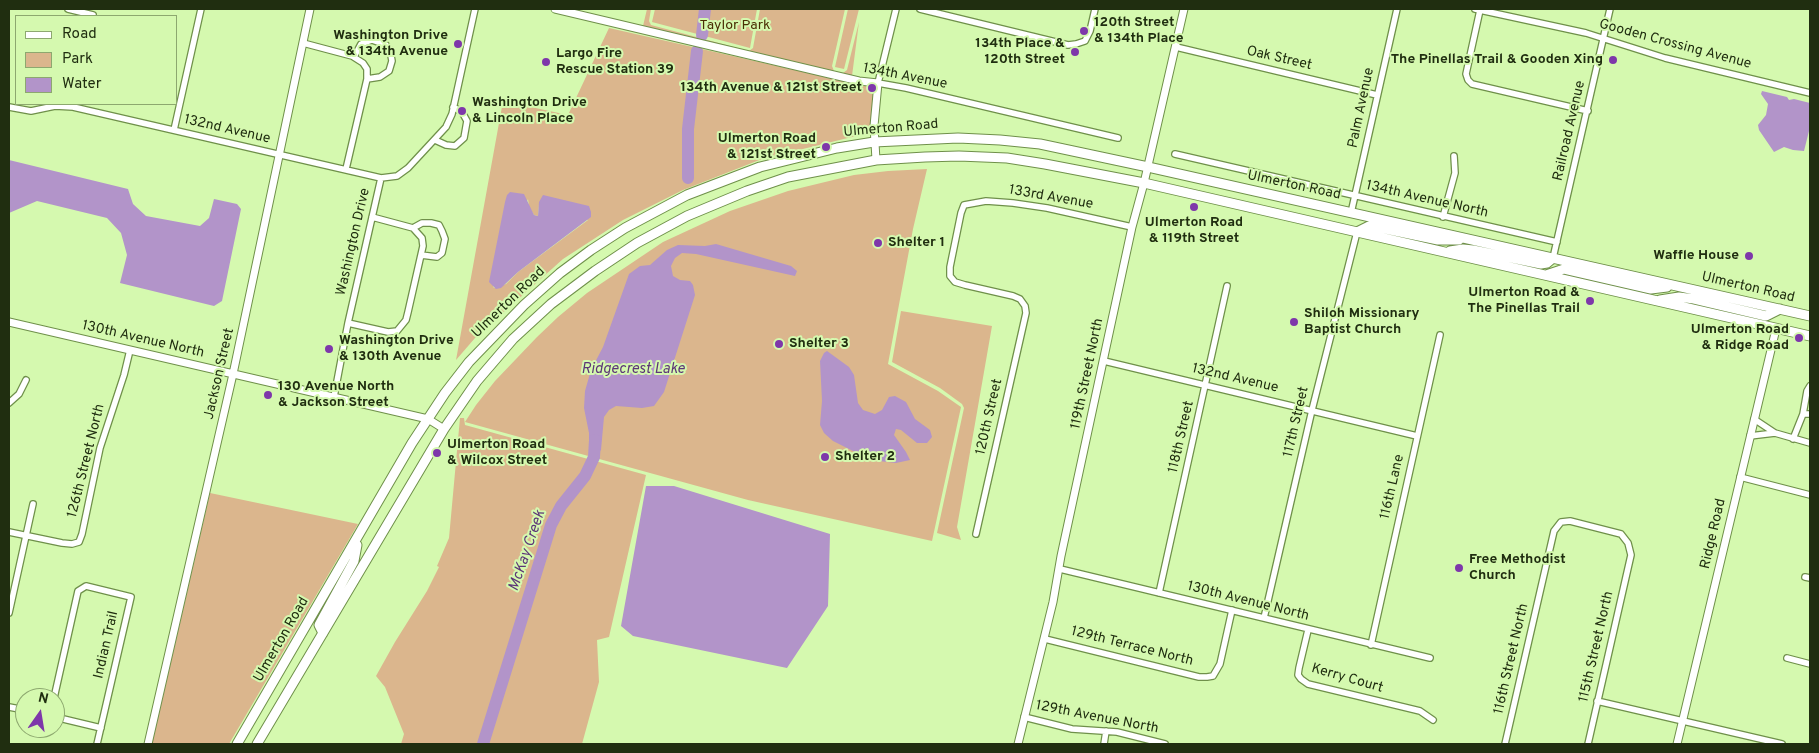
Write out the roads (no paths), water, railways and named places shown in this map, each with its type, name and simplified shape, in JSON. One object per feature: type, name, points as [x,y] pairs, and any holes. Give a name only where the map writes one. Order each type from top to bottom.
[{"type":"main road","name":"Ulmerton Road","points":[[237,744],[428,419],[469,362],[524,305],[560,273],[625,228],[687,195],[760,167],[837,148],[874,142],[916,139],[1000,140],[1063,148],[1810,316]]},
{"type":"main road","points":[[257,744],[444,429],[477,381],[513,339],[551,304],[637,243],[687,216],[747,191],[788,177],[876,160],[959,156],[1006,158],[1045,164],[1144,183],[1810,336]]},
{"type":"main road","points":[[1357,232],[1369,226],[1438,240],[1450,241],[1468,238]]},
{"type":"main road","points":[[1443,252],[1463,249],[1474,250],[1541,264],[1547,263],[1553,258]]},
{"type":"main road","points":[[1546,275],[1564,269],[1651,289],[1675,286]]},
{"type":"main road","points":[[1652,301],[1679,297],[1766,316],[1780,309]]},
{"type":"main road","points":[[322,633],[319,625],[354,561],[359,537]]},
{"type":"street","points":[[68,9],[94,13]]},
{"type":"street","points":[[174,130],[201,9]]},
{"type":"street","name":"Jackson Street","points":[[148,744],[233,374],[310,9]]},
{"type":"street","name":"Washington Drive","points":[[334,397],[348,323],[381,178],[397,176],[408,168],[436,140],[446,127],[453,107],[475,9]]},
{"type":"street","name":"134th Avenue","points":[[555,9],[859,82],[906,88],[1118,138]]},
{"type":"street","points":[[876,160],[874,126],[878,83],[896,9]]},
{"type":"street","points":[[920,9],[1068,44],[1086,41],[1095,9]]},
{"type":"street","name":"119th Street North","points":[[1018,744],[1045,639],[1132,227],[1148,167],[1184,9]]},
{"type":"street","name":"Palm Avenue","points":[[1351,213],[1397,9]]},
{"type":"street","points":[[1478,9],[1466,74],[1472,84],[1588,111]]},
{"type":"street","name":"Gooden Crossing Avenue","points":[[1478,9],[1604,38],[1665,58],[1810,94]]},
{"type":"street","name":"Railroad Avenue","points":[[1553,258],[1610,9]]},
{"type":"street","points":[[354,57],[361,44],[367,41],[379,41],[390,50],[392,61],[389,70],[380,77],[367,79]]},
{"type":"street","points":[[303,43],[354,57],[364,63],[367,69],[367,79],[346,170]]},
{"type":"street","name":"Oak Street","points":[[1176,47],[1377,95]]},
{"type":"street","name":"132nd Avenue","points":[[9,106],[31,112],[55,106],[73,105],[381,178]]},
{"type":"street","points":[[436,140],[446,145],[455,146],[464,138],[467,120],[462,112],[453,107]]},
{"type":"street","name":"134th Avenue North","points":[[1175,154],[1557,242]]},
{"type":"street","points":[[1443,217],[1455,173],[1454,156]]},
{"type":"street","name":"133rd Avenue","points":[[1025,306],[1020,299],[955,282],[950,276],[950,267],[964,204],[986,201],[1022,204],[1132,227]]},
{"type":"street","points":[[348,323],[388,332],[401,327],[406,320],[421,255],[422,238],[413,228],[372,217]]},
{"type":"street","points":[[413,228],[422,223],[439,225],[445,239],[442,253],[437,257],[421,255]]},
{"type":"street","name":"117th Street","points":[[1264,618],[1312,410],[1357,232]]},
{"type":"street","name":"118th Street","points":[[1159,593],[1228,286]]},
{"type":"street","name":"120th Street","points":[[976,534],[1026,313],[1025,306]]},
{"type":"street","name":"130th Avenue North","points":[[9,322],[428,419],[444,429]]},
{"type":"street","name":"Ridge Road","points":[[1677,744],[1776,329]]},
{"type":"street","name":"116th Lane","points":[[1371,645],[1440,334]]},
{"type":"street","name":"126th Street North","points":[[26,536],[72,544],[79,542],[100,448],[130,350]]},
{"type":"street","name":"132nd Avenue","points":[[1104,361],[1417,436]]},
{"type":"street","points":[[9,403],[19,394],[26,380]]},
{"type":"street","points":[[1793,439],[1803,414],[1810,386]]},
{"type":"street","points":[[1803,414],[1810,414]]},
{"type":"street","points":[[1754,418],[1775,434]]},
{"type":"street","points":[[1750,436],[1775,434],[1810,443]]},
{"type":"street","points":[[1740,477],[1810,495]]},
{"type":"street","points":[[9,613],[33,504]]},
{"type":"street","name":"116th Street North","points":[[1505,744],[1554,532],[1561,522],[1570,522],[1621,534],[1628,543],[1631,555]]},
{"type":"street","points":[[9,532],[26,536]]},
{"type":"street","name":"115th Street North","points":[[1588,744],[1631,555]]},
{"type":"street","name":"130th Avenue North","points":[[1060,569],[1430,658]]},
{"type":"street","name":"Indian Trail","points":[[56,688],[78,591],[86,586],[131,596],[97,744]]},
{"type":"street","name":"129th Terrace North","points":[[1045,639],[1199,677],[1213,676],[1220,664],[1232,610]]},
{"type":"street","name":"Kerry Court","points":[[1308,630],[1298,674],[1308,684],[1420,711],[1432,720]]},
{"type":"street","points":[[1786,658],[1810,664]]},
{"type":"street","points":[[1597,700],[1782,744]]},
{"type":"street","name":"129th Avenue North","points":[[1024,717],[1072,729],[1106,731],[1166,744]]},
{"type":"street","points":[[65,719],[101,728]]},
{"type":"street","points":[[1104,744],[1106,731]]},
{"type":"water","points":[[1762,91],[1787,97],[1789,100],[1794,99],[1810,103],[1810,127],[1804,151],[1784,147],[1774,152],[1759,130],[1758,125],[1766,115],[1768,104],[1761,94]]},
{"type":"water","points":[[9,160],[128,189],[133,204],[146,216],[200,226],[209,218],[214,199],[237,204],[241,209],[222,301],[214,306],[120,283],[127,255],[121,233],[107,218],[37,201],[9,213]]},
{"type":"water","points":[[510,192],[524,194],[534,215],[538,216],[539,202],[543,195],[589,206],[591,217],[518,272],[501,288],[496,289],[489,282],[505,202]]},
{"type":"water","name":"Ridgecrest Lake","points":[[716,244],[791,266],[797,271],[795,276],[696,254],[682,253],[675,258],[671,266],[673,276],[680,280],[690,281],[695,295],[664,392],[654,406],[642,408],[616,406],[609,410],[604,417],[601,450],[594,457],[589,450],[589,433],[584,408],[585,391],[591,370],[603,347],[629,274],[640,266],[650,265],[667,250],[678,245],[705,246]]},
{"type":"water","points":[[827,351],[849,367],[854,375],[858,403],[863,410],[875,414],[882,410],[889,397],[895,396],[906,402],[915,419],[930,430],[932,437],[927,443],[917,443],[901,430],[896,429],[894,435],[910,460],[896,463],[865,457],[833,441],[824,433],[820,425],[822,401],[820,361]]},
{"type":"water","points":[[646,486],[674,486],[830,534],[828,606],[787,668],[633,636],[621,626]]},
{"type":"waterway","name":"McKay Creek","points":[[702,35],[705,9]]},
{"type":"waterway","name":"McKay Creek","points":[[688,178],[688,129],[697,51]]},
{"type":"waterway","name":"McKay Creek","points":[[483,744],[551,525],[561,506],[585,476],[594,457],[595,440]]},
{"type":"place","name":"120th Street & 134th Place","points":[[1084,31]]},
{"type":"place","name":"Washington Drive & 134th Avenue","points":[[458,44]]},
{"type":"place","name":"134th Place & 120th Street","points":[[1075,52]]},
{"type":"place","name":"The Pinellas Trail & Gooden Xing","points":[[1613,60]]},
{"type":"place","name":"Largo Fire Rescue Station 39","points":[[546,62]]},
{"type":"place","name":"134th Avenue & 121st Street","points":[[872,88]]},
{"type":"place","name":"Washington Drive & Lincoln Place","points":[[462,111]]},
{"type":"place","name":"Ulmerton Road & 121st Street","points":[[826,147]]},
{"type":"place","name":"Ulmerton Road & 119th Street","points":[[1194,207]]},
{"type":"place","name":"Shelter 1","points":[[878,243]]},
{"type":"place","name":"Waffle House","points":[[1749,256]]},
{"type":"place","name":"Ulmerton Road & The Pinellas Trail","points":[[1590,301]]},
{"type":"place","name":"Shiloh Missionary Baptist Church","points":[[1294,322]]},
{"type":"place","name":"Ulmerton Road & Ridge Road","points":[[1799,338]]},
{"type":"place","name":"Shelter 3","points":[[779,344]]},
{"type":"place","name":"Washington Drive & 130th Avenue","points":[[329,349]]},
{"type":"place","name":"130 Avenue North & Jackson Street","points":[[268,395]]},
{"type":"place","name":"Ulmerton Road & Wilcox Street","points":[[437,453]]},
{"type":"place","name":"Shelter 2","points":[[825,457]]},
{"type":"place","name":"Free Methodist Church","points":[[1459,568]]},
{"type":"park label","name":"Taylor Park","points":[[735,26]]}]
